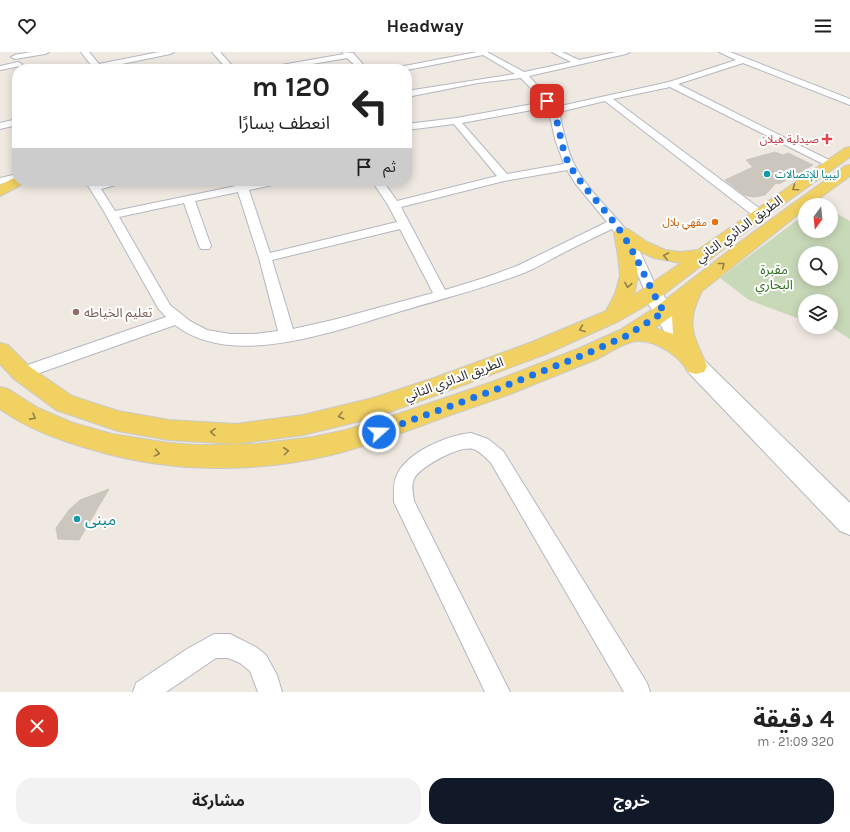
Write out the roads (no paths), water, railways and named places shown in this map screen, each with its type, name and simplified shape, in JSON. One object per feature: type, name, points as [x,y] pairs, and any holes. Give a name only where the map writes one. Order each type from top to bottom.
[{"type":"main road","name":"الطريق الدائري الثاني","points":[[0,351],[22,373],[64,403],[118,421],[169,430],[236,434],[303,425],[373,408],[532,350],[612,316],[652,293],[759,214],[829,164],[850,151]]},
{"type":"main road","name":"الطريق الدائري الثاني","points":[[0,396],[11,405],[49,425],[105,443],[165,454],[238,457],[312,448],[379,432],[492,391],[586,354],[626,336],[664,312],[776,222],[850,169]]},
{"type":"main road","points":[[0,191],[9,181]]},
{"type":"main road","points":[[619,228],[646,249],[659,255],[676,258],[690,258],[704,255]]},
{"type":"main road","points":[[612,316],[623,300],[629,281],[627,255],[619,228]]},
{"type":"main road","points":[[696,285],[684,308],[682,318],[683,330],[687,344],[696,366]]},
{"type":"main road","points":[[626,336],[639,333],[652,334],[665,338],[675,344],[696,366]]},
{"type":"street","points":[[0,68],[45,52]]},
{"type":"street","points":[[85,52],[95,64]]},
{"type":"street","points":[[112,64],[170,52]]},
{"type":"street","points":[[216,52],[225,64]]},
{"type":"street","points":[[556,52],[579,63]]},
{"type":"street","points":[[412,93],[478,81],[523,75],[622,52]]},
{"type":"street","points":[[723,52],[850,102]]},
{"type":"street","points":[[412,67],[483,53],[523,75],[552,107],[560,139],[570,166],[579,181],[619,228],[635,254],[652,293],[696,366],[850,522]]},
{"type":"street","points":[[296,64],[348,54],[358,64]]},
{"type":"street","points":[[412,126],[607,99],[671,84],[743,60]]},
{"type":"street","points":[[671,84],[829,164]]},
{"type":"street","points":[[607,99],[759,214]]},
{"type":"street","points":[[456,121],[504,178]]},
{"type":"street","points":[[0,126],[12,123]]},
{"type":"street","points":[[394,205],[504,178],[570,166]]},
{"type":"street","points":[[93,186],[165,308],[176,319],[192,329],[207,336],[215,337],[253,339],[287,335],[344,322],[482,284],[518,271],[619,228]]},
{"type":"street","points":[[111,215],[189,200],[238,186]]},
{"type":"street","points":[[241,186],[265,258],[287,335]]},
{"type":"street","points":[[381,186],[394,205],[441,295]]},
{"type":"street","points":[[189,200],[205,246]]},
{"type":"street","points":[[265,258],[404,224]]},
{"type":"street","points":[[22,373],[176,319]]},
{"type":"street","points":[[498,692],[404,502],[403,487],[405,476],[412,467],[453,444],[470,441],[482,444],[497,457],[638,692]]},
{"type":"street","points":[[145,692],[195,657],[214,646],[230,646],[248,654],[258,663],[268,684],[270,692]]},
{"type":"place","name":"صيدلية هيلان","points":[[827,139]]},
{"type":"place","name":"ليبيا للإتصالات","points":[[767,174]]},
{"type":"place","name":"مقهي بلال","points":[[715,222]]},
{"type":"place","name":"تعليم الخياطه","points":[[76,312]]},
{"type":"place","name":"مبنى","points":[[77,519]]},
{"type":"park label","name":"مقبرة البحاري","points":[[774,276]]}]
